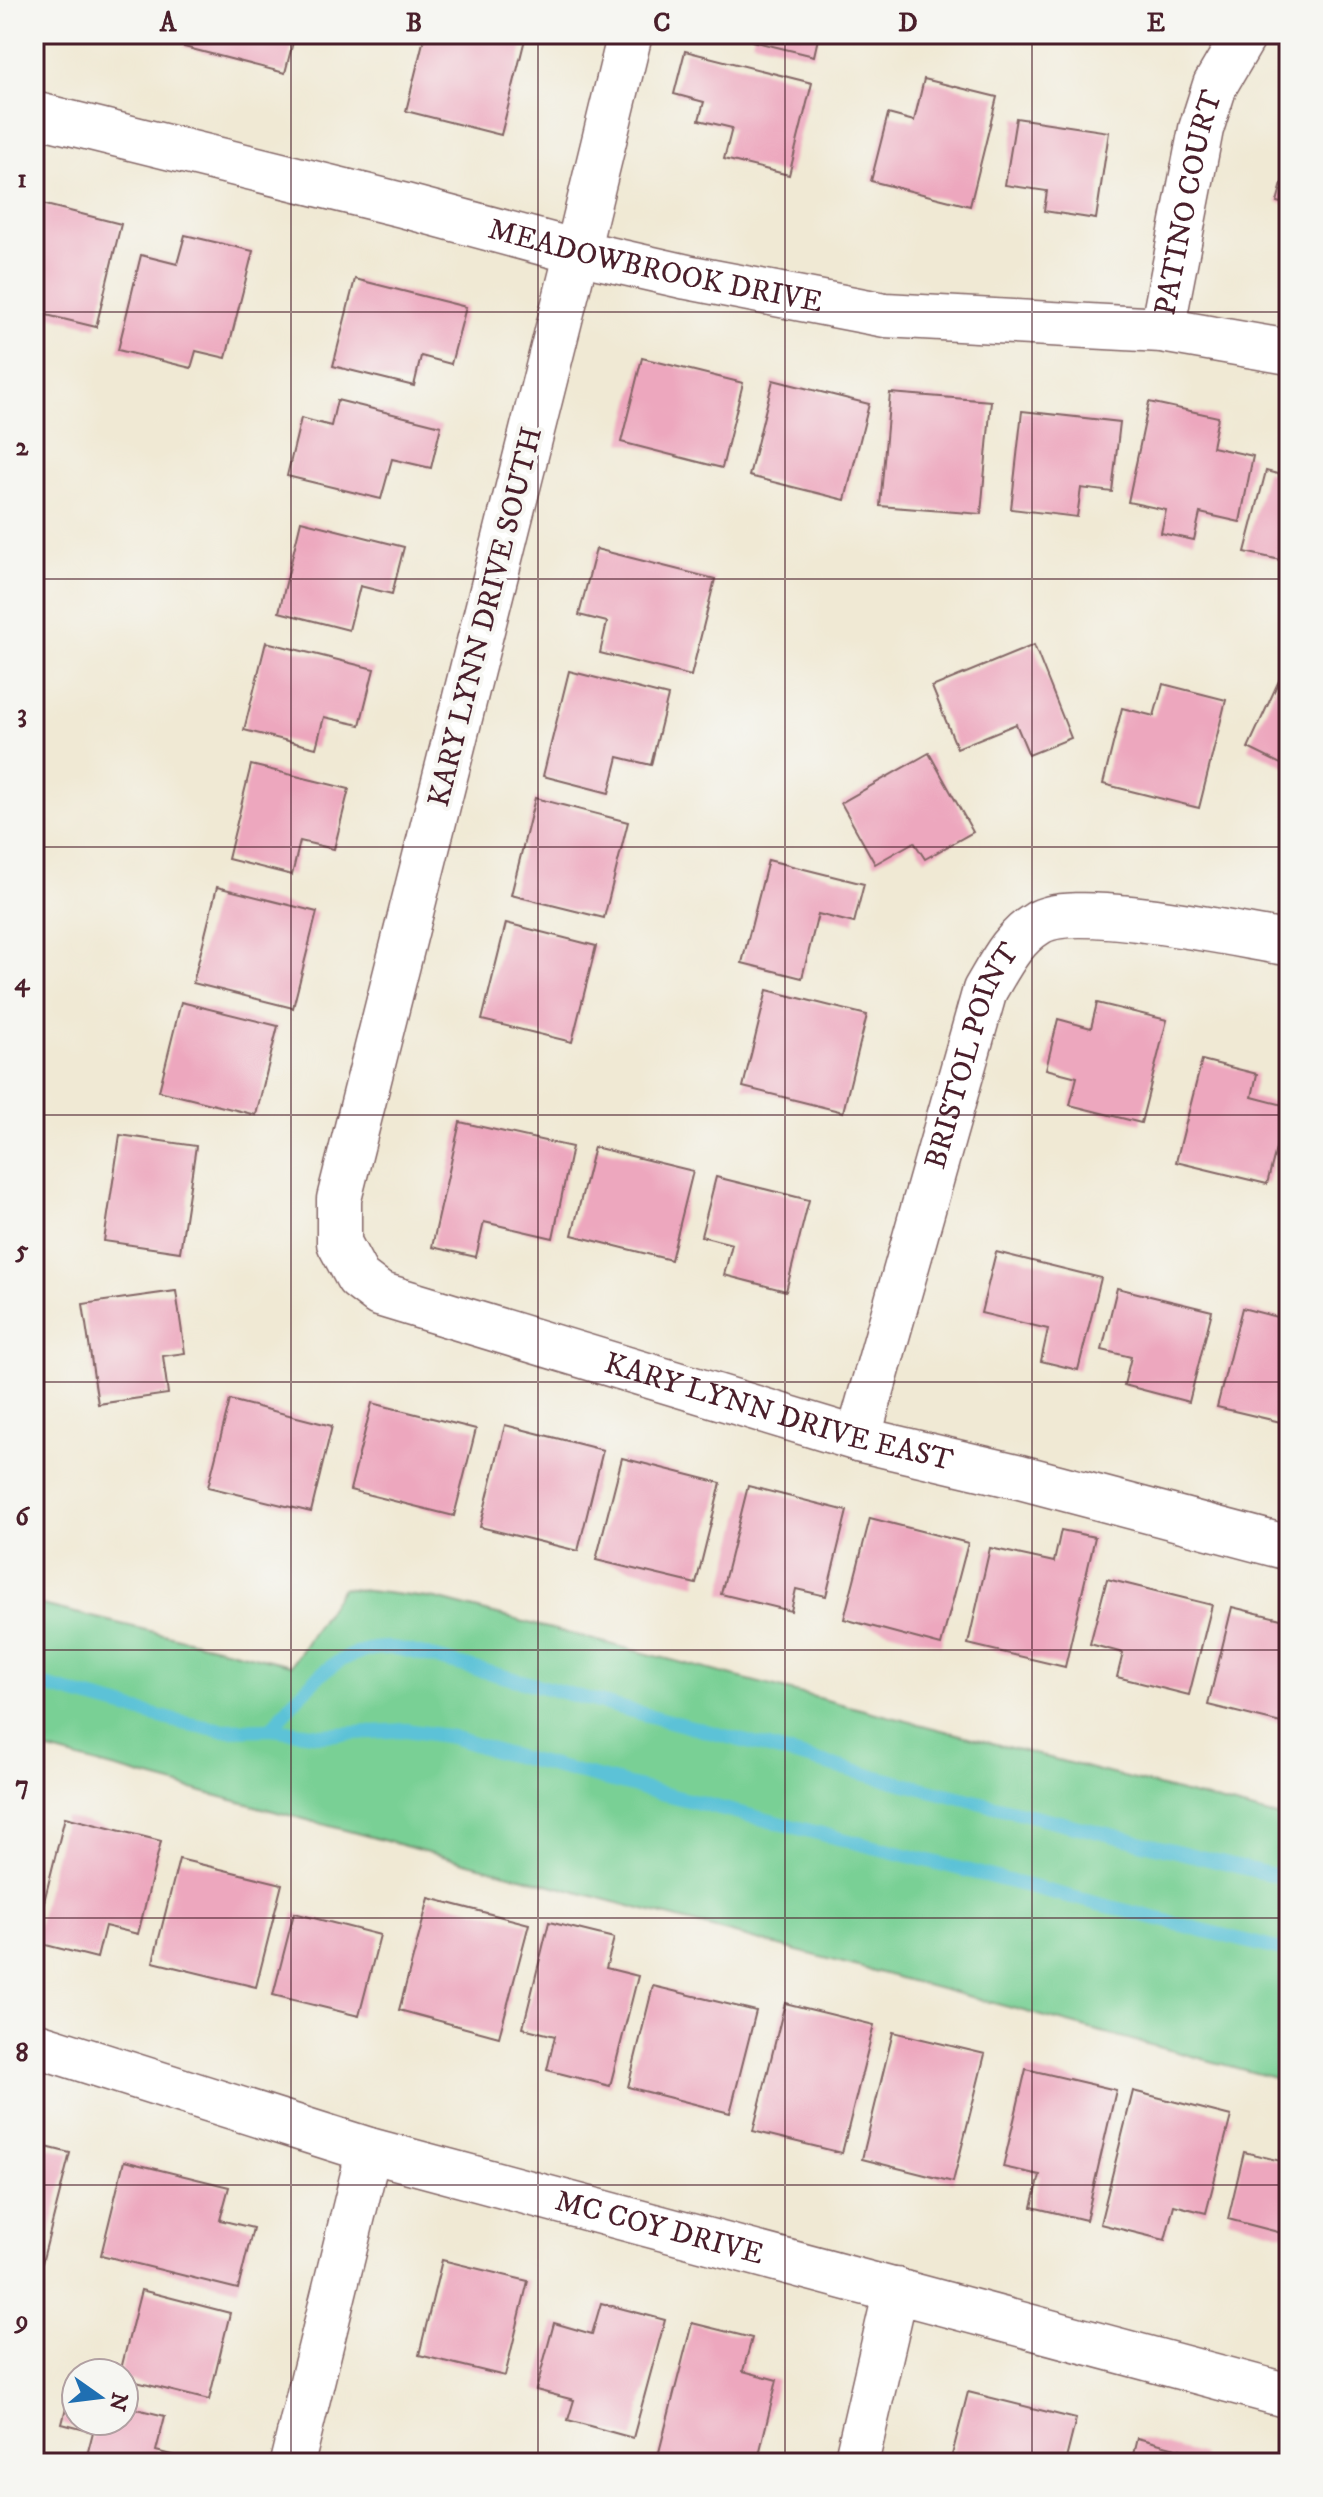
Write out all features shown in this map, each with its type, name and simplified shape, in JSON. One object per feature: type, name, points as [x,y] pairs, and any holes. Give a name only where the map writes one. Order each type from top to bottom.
[{"type":"street","name":"KARY LYNN DRIVE SOUTH","points":[[339,1199],[630,34]]},
{"type":"street","name":"PATINO COURT","points":[[1162,330],[1201,129],[1215,85],[1245,34]]},
{"type":"street","name":"MEADOWBROOK DRIVE","points":[[34,114],[402,205],[577,252],[687,277],[885,315],[1162,330],[1289,352]]},
{"type":"street","name":"BRISTOL POINT","points":[[858,1439],[985,990],[1017,938],[1040,922],[1059,915],[1105,915],[1280,942]]},
{"type":"street","name":"KARY LYNN DRIVE EAST","points":[[339,1199],[339,1243],[358,1278],[379,1294],[858,1439],[1020,1477],[1289,1548]]},
{"type":"street","name":"MC COY DRIVE","points":[[34,2044],[369,2150],[1289,2396]]},
{"type":"street","points":[[292,2463],[369,2150]]},
{"type":"street","points":[[856,2463],[896,2290]]},
{"type":"green space","points":[[342,1588],[436,1599],[1289,1820],[1289,2082],[34,1747],[34,1603],[291,1665]]},
{"type":"building","points":[[187,34],[295,34],[285,73],[184,47]]},
{"type":"building","points":[[425,34],[526,35],[501,135],[406,111]]},
{"type":"building","points":[[754,34],[819,34],[814,56],[752,41]]},
{"type":"building","points":[[1102,34],[1121,34],[1118,41]]},
{"type":"building","points":[[685,51],[812,83],[789,175],[724,159],[732,128],[699,120],[704,102],[674,94]]},
{"type":"building","points":[[924,79],[997,97],[970,206],[871,181],[888,114],[914,121]]},
{"type":"building","points":[[1016,118],[1109,132],[1096,219],[1044,211],[1047,191],[1005,185]]},
{"type":"building","points":[[1289,162],[1289,205],[1277,202]]},
{"type":"building","points":[[34,202],[121,224],[96,327],[34,312]]},
{"type":"building","points":[[185,235],[253,251],[226,358],[196,351],[191,368],[118,350],[141,255],[177,264]]},
{"type":"building","points":[[355,279],[466,307],[451,364],[421,356],[414,386],[333,366]]},
{"type":"building","points":[[642,358],[743,383],[722,468],[621,442]]},
{"type":"building","points":[[773,380],[869,404],[845,500],[749,476]]},
{"type":"building","points":[[890,393],[991,401],[981,514],[880,506]]},
{"type":"building","points":[[337,400],[441,426],[431,468],[392,459],[381,499],[287,476],[301,418],[331,426]]},
{"type":"building","points":[[1149,402],[1218,417],[1212,447],[1253,456],[1240,522],[1200,513],[1194,540],[1161,533],[1166,510],[1128,502]]},
{"type":"building","points":[[1022,411],[1120,422],[1112,492],[1081,488],[1077,517],[1011,509]]},
{"type":"building","points":[[1266,471],[1289,477],[1289,562],[1245,552]]},
{"type":"building","points":[[301,521],[404,547],[392,594],[360,586],[349,630],[279,612]]},
{"type":"building","points":[[596,549],[715,579],[691,676],[600,653],[607,622],[579,615]]},
{"type":"building","points":[[266,642],[374,669],[360,725],[324,717],[316,748],[244,730]]},
{"type":"building","points":[[1034,645],[1071,738],[1029,755],[1016,724],[957,748],[932,687]]},
{"type":"building","points":[[569,671],[668,696],[651,765],[618,757],[609,793],[543,776]]},
{"type":"building","points":[[1282,674],[1289,677],[1289,768],[1248,748]]},
{"type":"building","points":[[1163,684],[1226,700],[1199,808],[1103,784],[1122,708],[1154,716]]},
{"type":"building","points":[[36,722],[42,790],[34,790]]},
{"type":"building","points":[[929,753],[973,832],[925,859],[914,842],[875,864],[841,803]]},
{"type":"building","points":[[251,765],[349,789],[334,849],[300,841],[292,875],[228,859]]},
{"type":"building","points":[[535,798],[628,822],[604,918],[511,895]]},
{"type":"building","points":[[768,860],[864,884],[854,923],[818,914],[802,978],[742,963]]},
{"type":"building","points":[[217,887],[317,912],[293,1008],[193,983]]},
{"type":"building","points":[[506,923],[596,946],[572,1042],[482,1020]]},
{"type":"building","points":[[34,963],[41,964],[35,993],[34,992]]},
{"type":"building","points":[[767,990],[867,1015],[843,1112],[743,1087]]},
{"type":"building","points":[[181,1002],[278,1026],[256,1115],[159,1091]]},
{"type":"building","points":[[1097,1003],[1167,1020],[1141,1123],[1070,1105],[1077,1077],[1046,1069],[1058,1019],[1091,1028]]},
{"type":"building","points":[[1202,1060],[1257,1074],[1252,1097],[1287,1106],[1267,1184],[1176,1162]]},
{"type":"building","points":[[460,1122],[572,1147],[553,1238],[484,1222],[476,1257],[432,1247]]},
{"type":"building","points":[[120,1135],[196,1146],[180,1252],[104,1241]]},
{"type":"building","points":[[594,1147],[693,1171],[671,1260],[572,1235]]},
{"type":"building","points":[[716,1177],[809,1200],[786,1291],[724,1275],[732,1244],[701,1236]]},
{"type":"building","points":[[996,1252],[1101,1278],[1078,1370],[1041,1361],[1048,1329],[981,1313]]},
{"type":"building","points":[[1117,1288],[1212,1311],[1189,1402],[1124,1385],[1131,1357],[1102,1350]]},
{"type":"building","points":[[176,1291],[185,1353],[163,1356],[168,1394],[98,1404],[83,1304]]},
{"type":"building","points":[[1242,1308],[1289,1320],[1289,1424],[1217,1407]]},
{"type":"building","points":[[230,1400],[332,1426],[311,1512],[208,1487]]},
{"type":"building","points":[[372,1403],[476,1429],[454,1516],[350,1490]]},
{"type":"building","points":[[505,1425],[603,1450],[578,1551],[480,1527]]},
{"type":"building","points":[[622,1458],[721,1483],[696,1584],[596,1560]]},
{"type":"building","points":[[748,1486],[847,1511],[826,1596],[796,1589],[791,1611],[721,1594]]},
{"type":"building","points":[[870,1518],[968,1543],[941,1645],[844,1619]]},
{"type":"building","points":[[1061,1530],[1095,1537],[1065,1667],[968,1644],[990,1548],[1054,1562]]},
{"type":"building","points":[[1107,1579],[1212,1605],[1189,1695],[1117,1677],[1123,1653],[1090,1644]]},
{"type":"building","points":[[1232,1607],[1289,1621],[1289,1725],[1208,1705]]},
{"type":"building","points":[[65,1817],[161,1841],[138,1934],[105,1926],[97,1958],[34,1942]]},
{"type":"building","points":[[179,1859],[282,1884],[256,1987],[153,1962]]},
{"type":"building","points":[[429,1898],[529,1924],[499,2037],[399,2010]]},
{"type":"building","points":[[294,1913],[380,1935],[359,2016],[273,1995]]},
{"type":"building","points":[[549,1922],[614,1938],[606,1968],[638,1976],[610,2086],[547,2070],[555,2036],[523,2028]]},
{"type":"building","points":[[653,1986],[756,2011],[730,2113],[628,2087]]},
{"type":"building","points":[[785,2003],[874,2025],[842,2153],[753,2131]]},
{"type":"building","points":[[893,2032],[985,2054],[953,2182],[862,2159]]},
{"type":"building","points":[[1026,2069],[1116,2090],[1086,2220],[1032,2207],[1040,2175],[1003,2167]]},
{"type":"building","points":[[1133,2091],[1231,2116],[1206,2213],[1174,2205],[1165,2240],[1100,2224]]},
{"type":"building","points":[[34,2144],[70,2153],[42,2263],[34,2261]]},
{"type":"building","points":[[1244,2152],[1289,2163],[1289,2235],[1228,2219]]},
{"type":"building","points":[[124,2161],[229,2187],[220,2220],[253,2228],[238,2289],[101,2255]]},
{"type":"building","points":[[442,2260],[528,2281],[505,2376],[419,2355]]},
{"type":"building","points":[[141,2290],[230,2313],[209,2400],[140,2383],[140,2357],[124,2357]]},
{"type":"building","points":[[601,2303],[665,2320],[633,2438],[568,2420],[574,2400],[536,2390],[554,2323],[592,2334]]},
{"type":"building","points":[[692,2323],[752,2338],[743,2371],[777,2380],[757,2463],[685,2463],[658,2456]]},
{"type":"building","points":[[968,2392],[1076,2419],[1065,2463],[950,2463]]},
{"type":"building","points":[[140,2410],[165,2416],[156,2451],[190,2460],[189,2463],[85,2463],[92,2437],[140,2437]]},
{"type":"building","points":[[1137,2438],[1203,2455],[1201,2463],[1131,2463]]},
{"type":"building","points":[[436,2456],[459,2462],[459,2463],[434,2463]]},
{"type":"waterway","points":[[271,1729],[308,1686],[337,1663],[371,1649],[398,1649],[869,1775],[1289,1879]]},
{"type":"waterway","points":[[34,1683],[183,1723],[223,1730],[271,1729],[321,1735],[406,1730],[452,1737],[502,1753],[1289,1952]]}]
